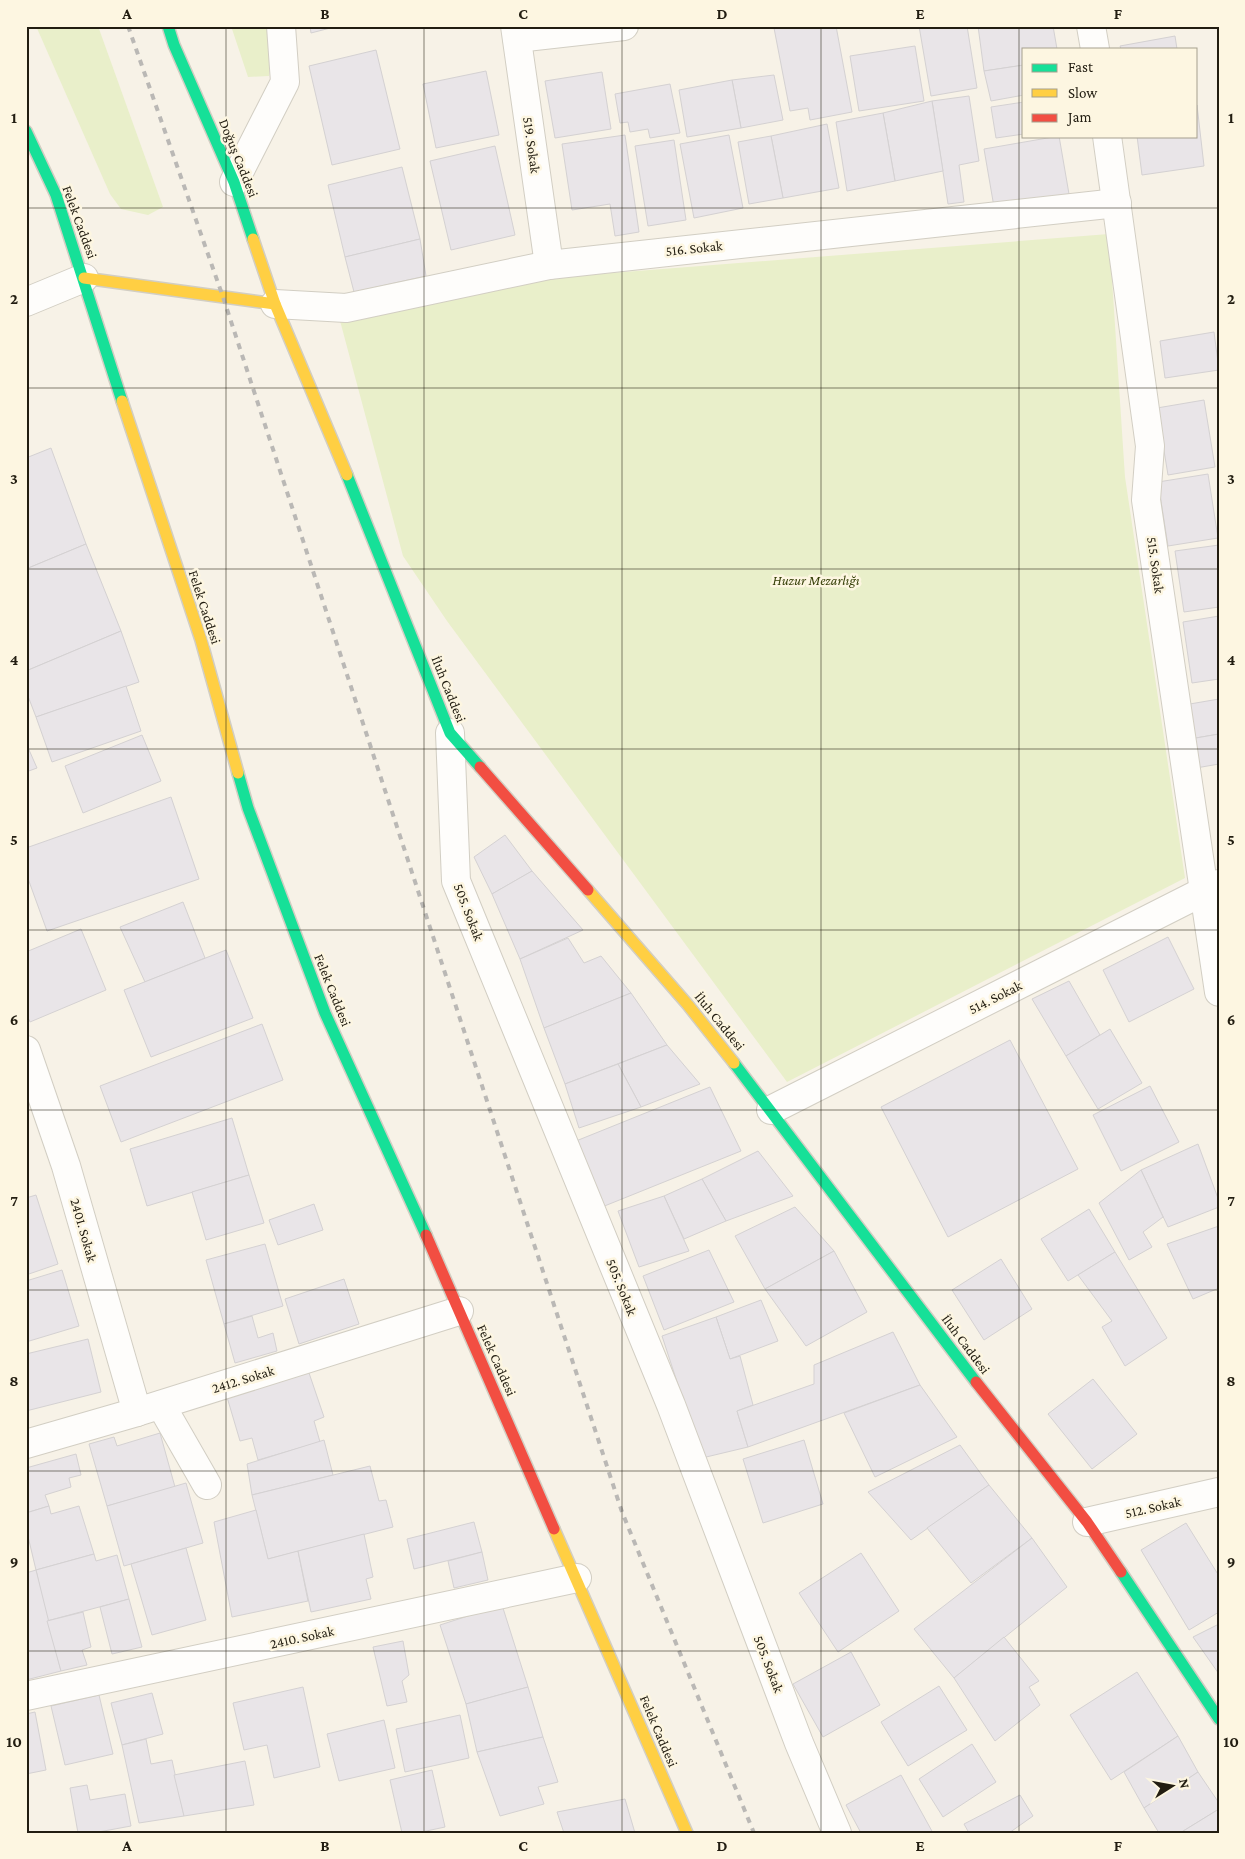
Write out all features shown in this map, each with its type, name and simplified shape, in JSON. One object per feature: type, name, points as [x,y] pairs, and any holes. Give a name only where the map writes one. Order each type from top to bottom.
[{"type":"street","name":"Doğuş Caddesi","points":[[168,26],[174,45],[234,182],[275,304]]},
{"type":"street","points":[[234,182],[285,82],[281,26]]},
{"type":"street","points":[[516,32],[624,26]]},
{"type":"street","points":[[1091,26],[1095,48]]},
{"type":"street","name":"519. Sokak","points":[[516,32],[548,265]]},
{"type":"street","name":"Felek Caddesi","points":[[26,131],[56,195],[84,278],[152,497],[201,640],[248,808],[325,1014],[459,1311],[687,1833]]},
{"type":"street","name":"515. Sokak","points":[[1107,138],[1150,446],[1146,500],[1211,888],[1219,992]]},
{"type":"street","name":"516. Sokak","points":[[275,304],[346,308],[548,265],[1117,203]]},
{"type":"street","points":[[26,302],[84,278],[275,304]]},
{"type":"street","name":"İluh Caddesi","points":[[275,304],[332,439],[450,733],[688,1005],[770,1110],[988,1399],[1087,1522],[1219,1719]]},
{"type":"street","name":"505. Sokak","points":[[450,733],[456,881],[671,1405],[799,1743],[837,1833]]},
{"type":"street","name":"514. Sokak","points":[[770,1110],[1211,888]]},
{"type":"street","name":"2401. Sokak","points":[[26,1050],[149,1409],[207,1485]]},
{"type":"street","name":"2412. Sokak","points":[[26,1444],[149,1409],[459,1311]]},
{"type":"street","name":"512. Sokak","points":[[1087,1522],[1219,1492]]},
{"type":"street","name":"2410. Sokak","points":[[26,1696],[577,1578]]},
{"type":"green space","points":[[36,26],[98,26],[163,207],[148,215],[121,209],[110,194]]},
{"type":"green space","points":[[231,26],[271,26],[269,76],[248,77]]},
{"type":"green space","name":"Huzur Mezarlığı","points":[[1109,234],[1125,477],[1185,878],[787,1082],[447,621],[403,556],[339,317],[548,278]]},
{"type":"building","points":[[310,26],[338,26],[311,33]]},
{"type":"building","points":[[781,26],[836,26],[852,112],[810,120],[808,108],[790,111],[774,28]]},
{"type":"building","points":[[919,26],[967,26],[977,88],[931,96]]},
{"type":"building","points":[[978,26],[1053,26],[1057,48],[1022,48],[1022,65],[984,71]]},
{"type":"building","points":[[1175,36],[1177,48],[1121,48],[1120,46]]},
{"type":"building","points":[[915,46],[924,101],[859,111],[850,56]]},
{"type":"building","points":[[376,50],[400,149],[332,165],[309,66]]},
{"type":"building","points":[[1022,65],[1022,95],[991,101],[984,71]]},
{"type":"building","points":[[486,71],[499,135],[436,148],[423,84]]},
{"type":"building","points":[[602,72],[611,129],[555,138],[545,81]]},
{"type":"building","points":[[774,75],[783,120],[741,128],[732,80]]},
{"type":"building","points":[[732,80],[741,128],[687,137],[679,90]]},
{"type":"building","points":[[670,84],[680,133],[650,138],[648,129],[630,132],[628,122],[620,123],[615,94]]},
{"type":"building","points":[[969,96],[979,161],[959,165],[964,202],[948,204],[932,101]]},
{"type":"building","points":[[932,101],[943,171],[895,181],[883,113]]},
{"type":"building","points":[[1022,102],[1022,134],[996,138],[991,107]]},
{"type":"building","points":[[883,113],[895,181],[847,191],[836,122]]},
{"type":"building","points":[[1198,114],[1204,166],[1142,175],[1137,138],[1198,138]]},
{"type":"building","points":[[827,124],[839,188],[783,198],[771,136]]},
{"type":"building","points":[[625,135],[639,232],[615,236],[610,204],[572,210],[562,144]]},
{"type":"building","points":[[729,135],[743,208],[694,218],[680,144]]},
{"type":"building","points":[[771,136],[783,198],[749,204],[738,142]]},
{"type":"building","points":[[1047,138],[1059,138],[1069,194],[994,207],[984,149]]},
{"type":"building","points":[[674,140],[686,220],[648,226],[635,146]]},
{"type":"building","points":[[495,146],[515,235],[451,250],[430,161]]},
{"type":"building","points":[[402,167],[420,239],[345,257],[328,185]]},
{"type":"building","points":[[420,239],[426,276],[354,292],[345,257]]},
{"type":"building","points":[[1214,332],[1219,370],[1165,378],[1160,341]]},
{"type":"building","points":[[1204,400],[1215,467],[1168,475],[1157,408]]},
{"type":"building","points":[[51,448],[86,544],[26,569],[26,458]]},
{"type":"building","points":[[1208,474],[1218,538],[1168,546],[1158,482]]},
{"type":"building","points":[[86,544],[121,631],[26,671],[26,569]]},
{"type":"building","points":[[1219,545],[1219,607],[1184,612],[1175,551]]},
{"type":"building","points":[[1219,616],[1219,679],[1192,683],[1183,622]]},
{"type":"building","points":[[121,631],[139,682],[36,717],[26,691],[26,671]]},
{"type":"building","points":[[126,686],[141,731],[52,762],[36,717]]},
{"type":"building","points":[[1219,699],[1219,734],[1190,739],[1184,705]]},
{"type":"building","points":[[1219,734],[1219,764],[1196,768],[1190,739]]},
{"type":"building","points":[[142,735],[161,781],[83,813],[65,766]]},
{"type":"building","points":[[26,743],[37,768],[26,772]]},
{"type":"building","points":[[171,797],[199,879],[47,931],[26,873],[26,848]]},
{"type":"building","points":[[505,835],[532,871],[492,894],[474,857]]},
{"type":"building","points":[[532,871],[583,930],[520,959],[492,894]]},
{"type":"building","points":[[183,902],[205,958],[145,982],[120,927]]},
{"type":"building","points":[[81,929],[106,990],[30,1022],[26,1013],[26,952]]},
{"type":"building","points":[[1168,937],[1194,989],[1129,1022],[1103,970]]},
{"type":"building","points":[[568,938],[584,963],[601,956],[631,993],[544,1028],[520,959]]},
{"type":"building","points":[[226,950],[253,1018],[151,1057],[124,990]]},
{"type":"building","points":[[1069,981],[1100,1035],[1066,1056],[1032,999]]},
{"type":"building","points":[[631,993],[667,1045],[565,1084],[544,1028]]},
{"type":"building","points":[[262,1024],[283,1080],[121,1142],[100,1086]]},
{"type":"building","points":[[1110,1029],[1142,1083],[1098,1109],[1066,1056]]},
{"type":"building","points":[[1010,1040],[1078,1169],[948,1237],[881,1107]]},
{"type":"building","points":[[667,1045],[700,1084],[641,1107],[618,1064]]},
{"type":"building","points":[[618,1064],[641,1107],[579,1128],[565,1084]]},
{"type":"building","points":[[1150,1086],[1179,1142],[1121,1171],[1093,1115]]},
{"type":"building","points":[[710,1087],[741,1151],[602,1207],[576,1141]]},
{"type":"building","points":[[232,1118],[249,1175],[147,1206],[130,1149]]},
{"type":"building","points":[[1198,1144],[1219,1201],[1219,1207],[1168,1227],[1141,1170]]},
{"type":"building","points":[[758,1151],[793,1196],[726,1221],[702,1179]]},
{"type":"building","points":[[1141,1170],[1163,1217],[1143,1232],[1152,1247],[1129,1260],[1099,1203]]},
{"type":"building","points":[[249,1175],[264,1223],[206,1240],[192,1192]]},
{"type":"building","points":[[702,1179],[726,1221],[684,1239],[664,1196]]},
{"type":"building","points":[[36,1195],[58,1264],[26,1275],[26,1198]]},
{"type":"building","points":[[664,1196],[689,1251],[639,1267],[618,1211]]},
{"type":"building","points":[[314,1204],[323,1230],[278,1245],[269,1220]]},
{"type":"building","points":[[795,1207],[834,1251],[765,1289],[735,1236]]},
{"type":"building","points":[[1089,1209],[1115,1252],[1068,1281],[1041,1239]]},
{"type":"building","points":[[1219,1226],[1219,1288],[1193,1299],[1167,1244]]},
{"type":"building","points":[[265,1244],[283,1306],[224,1324],[206,1260]]},
{"type":"building","points":[[709,1250],[734,1302],[664,1330],[643,1276]]},
{"type":"building","points":[[834,1251],[867,1312],[806,1346],[765,1289]]},
{"type":"building","points":[[1115,1252],[1167,1338],[1125,1366],[1102,1327],[1112,1321],[1078,1275]]},
{"type":"building","points":[[1001,1259],[1032,1309],[984,1340],[952,1290]]},
{"type":"building","points":[[62,1270],[79,1326],[26,1342],[26,1281]]},
{"type":"building","points":[[344,1279],[359,1324],[299,1344],[285,1299]]},
{"type":"building","points":[[761,1300],[778,1341],[730,1359],[716,1317]]},
{"type":"building","points":[[252,1316],[258,1338],[273,1333],[277,1351],[235,1363],[224,1324]]},
{"type":"building","points":[[716,1317],[730,1359],[740,1356],[753,1405],[737,1411],[748,1447],[702,1458],[662,1336]]},
{"type":"building","points":[[893,1332],[920,1385],[748,1447],[737,1411],[814,1384],[814,1365]]},
{"type":"building","points":[[88,1339],[101,1392],[26,1411],[26,1354]]},
{"type":"building","points":[[308,1370],[324,1417],[314,1421],[320,1442],[258,1460],[252,1438],[240,1441],[227,1397]]},
{"type":"building","points":[[1093,1379],[1137,1434],[1092,1469],[1048,1414]]},
{"type":"building","points":[[920,1385],[957,1437],[875,1477],[844,1413]]},
{"type":"building","points":[[160,1433],[175,1487],[107,1506],[89,1444],[114,1437],[117,1446]]},
{"type":"building","points":[[324,1440],[333,1475],[252,1495],[247,1464]]},
{"type":"building","points":[[804,1440],[823,1504],[763,1523],[743,1459]]},
{"type":"building","points":[[960,1445],[989,1485],[911,1540],[868,1492]]},
{"type":"building","points":[[76,1454],[81,1475],[69,1478],[71,1487],[45,1495],[49,1506],[26,1513],[26,1468]]},
{"type":"building","points":[[370,1466],[379,1501],[386,1500],[393,1527],[268,1559],[252,1495]]},
{"type":"building","points":[[186,1483],[203,1543],[124,1566],[107,1506]]},
{"type":"building","points":[[989,1485],[1032,1538],[971,1583],[927,1528]]},
{"type":"building","points":[[49,1506],[51,1514],[79,1506],[94,1554],[36,1570],[26,1528],[26,1513]]},
{"type":"building","points":[[256,1510],[268,1559],[298,1551],[308,1601],[232,1617],[214,1522]]},
{"type":"building","points":[[474,1522],[482,1552],[414,1569],[407,1539]]},
{"type":"building","points":[[1186,1523],[1219,1576],[1219,1612],[1189,1630],[1141,1550]]},
{"type":"building","points":[[364,1534],[373,1577],[366,1579],[371,1599],[311,1612],[298,1551]]},
{"type":"building","points":[[1032,1538],[1067,1587],[954,1678],[914,1629]]},
{"type":"building","points":[[186,1548],[206,1620],[152,1635],[131,1564]]},
{"type":"building","points":[[482,1552],[488,1580],[454,1588],[448,1561]]},
{"type":"building","points":[[861,1553],[899,1611],[838,1652],[799,1593]]},
{"type":"building","points":[[94,1554],[96,1561],[117,1555],[129,1599],[47,1621],[36,1570]]},
{"type":"building","points":[[36,1570],[61,1671],[26,1680],[26,1573]]},
{"type":"building","points":[[129,1599],[142,1647],[112,1654],[100,1607]]},
{"type":"building","points":[[502,1605],[528,1687],[466,1704],[440,1625]]},
{"type":"building","points":[[83,1612],[91,1647],[82,1650],[87,1665],[61,1671],[47,1621]]},
{"type":"building","points":[[1219,1624],[1219,1674],[1193,1637]]},
{"type":"building","points":[[1004,1637],[1039,1681],[1029,1687],[1040,1705],[995,1741],[954,1678]]},
{"type":"building","points":[[403,1641],[409,1675],[402,1681],[407,1702],[387,1706],[373,1647]]},
{"type":"building","points":[[851,1652],[880,1705],[823,1737],[793,1684]]},
{"type":"building","points":[[1137,1672],[1178,1736],[1111,1780],[1070,1715]]},
{"type":"building","points":[[939,1686],[967,1730],[908,1766],[881,1722]]},
{"type":"building","points":[[303,1687],[320,1767],[274,1778],[267,1745],[244,1750],[233,1703]]},
{"type":"building","points":[[528,1687],[543,1737],[477,1752],[466,1704]]},
{"type":"building","points":[[152,1693],[163,1734],[122,1745],[111,1703]]},
{"type":"building","points":[[99,1695],[113,1754],[65,1765],[51,1706]]},
{"type":"building","points":[[35,1712],[46,1770],[26,1774],[26,1714]]},
{"type":"building","points":[[460,1715],[469,1758],[405,1772],[396,1729]]},
{"type":"building","points":[[384,1720],[395,1768],[339,1781],[327,1734]]},
{"type":"building","points":[[1178,1736],[1198,1772],[1144,1808],[1124,1772]]},
{"type":"building","points":[[543,1737],[558,1782],[538,1787],[544,1804],[500,1816],[477,1752]]},
{"type":"building","points":[[146,1739],[151,1764],[172,1760],[184,1816],[139,1823],[122,1745]]},
{"type":"building","points":[[972,1744],[996,1782],[943,1817],[919,1779]]},
{"type":"building","points":[[245,1761],[254,1805],[184,1816],[174,1775]]},
{"type":"building","points":[[432,1770],[445,1827],[417,1833],[402,1833],[390,1780]]},
{"type":"building","points":[[1198,1772],[1219,1803],[1219,1809],[1180,1833],[1159,1833],[1144,1808]]},
{"type":"building","points":[[901,1775],[933,1833],[861,1833],[846,1805]]},
{"type":"building","points":[[87,1785],[90,1800],[125,1794],[131,1826],[93,1833],[78,1833],[70,1788]]},
{"type":"building","points":[[1020,1795],[1033,1816],[1009,1833],[969,1833],[964,1824]]},
{"type":"building","points":[[625,1799],[635,1833],[564,1833],[557,1812]]},
{"type":"building","points":[[1219,1809],[1219,1833],[1180,1833]]},
{"type":"railway","points":[[128,26],[223,297],[622,1512],[754,1833]]},
{"type":"traffic: fast","points":[[168,26],[174,45],[234,182],[253,239]]},
{"type":"traffic: fast","points":[[26,131],[56,195],[122,401]]},
{"type":"traffic: fast","points":[[347,475],[450,733],[480,767]]},
{"type":"traffic: fast","points":[[238,773],[248,808],[325,1013],[426,1235]]},
{"type":"traffic: fast","points":[[734,1063],[976,1382]]},
{"type":"traffic: fast","points":[[1121,1572],[1219,1719]]},
{"type":"traffic: slow","points":[[253,239],[275,304],[347,475]]},
{"type":"traffic: slow","points":[[84,278],[275,304]]},
{"type":"traffic: slow","points":[[122,401],[201,640],[238,773]]},
{"type":"traffic: slow","points":[[588,890],[688,1005],[734,1063]]},
{"type":"traffic: slow","points":[[554,1529],[687,1833]]},
{"type":"traffic: jam","points":[[480,767],[588,890]]},
{"type":"traffic: jam","points":[[426,1235],[554,1529]]},
{"type":"traffic: jam","points":[[976,1382],[1087,1522],[1121,1572]]}]
